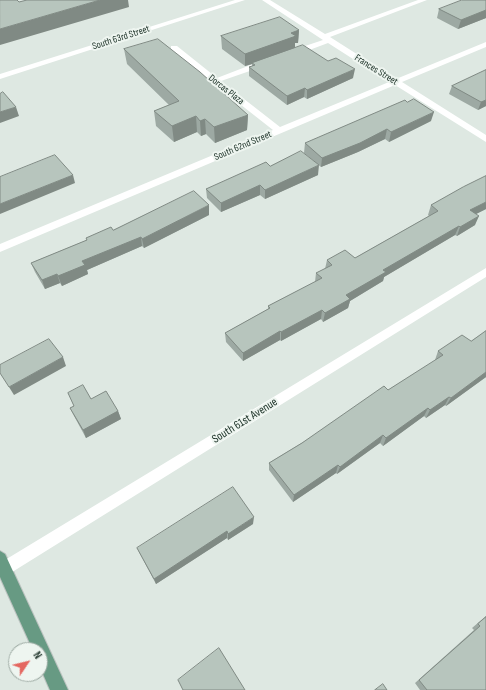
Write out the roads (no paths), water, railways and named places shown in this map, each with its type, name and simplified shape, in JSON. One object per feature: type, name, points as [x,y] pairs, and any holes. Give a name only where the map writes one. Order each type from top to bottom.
[{"type":"main road","points":[[2,564],[59,690]]},
{"type":"street","name":"South 63rd Street","points":[[0,77],[242,0]]},
{"type":"street","name":"Frances Street","points":[[266,0],[485,138]]},
{"type":"street","points":[[286,55],[424,0]]},
{"type":"street","name":"South 62nd Street","points":[[0,248],[486,44]]},
{"type":"street","name":"Dorcas Plaza","points":[[174,48],[278,131]]},
{"type":"street","points":[[214,81],[272,60]]},
{"type":"street","name":"South 61st Avenue","points":[[2,564],[486,272]]}]
